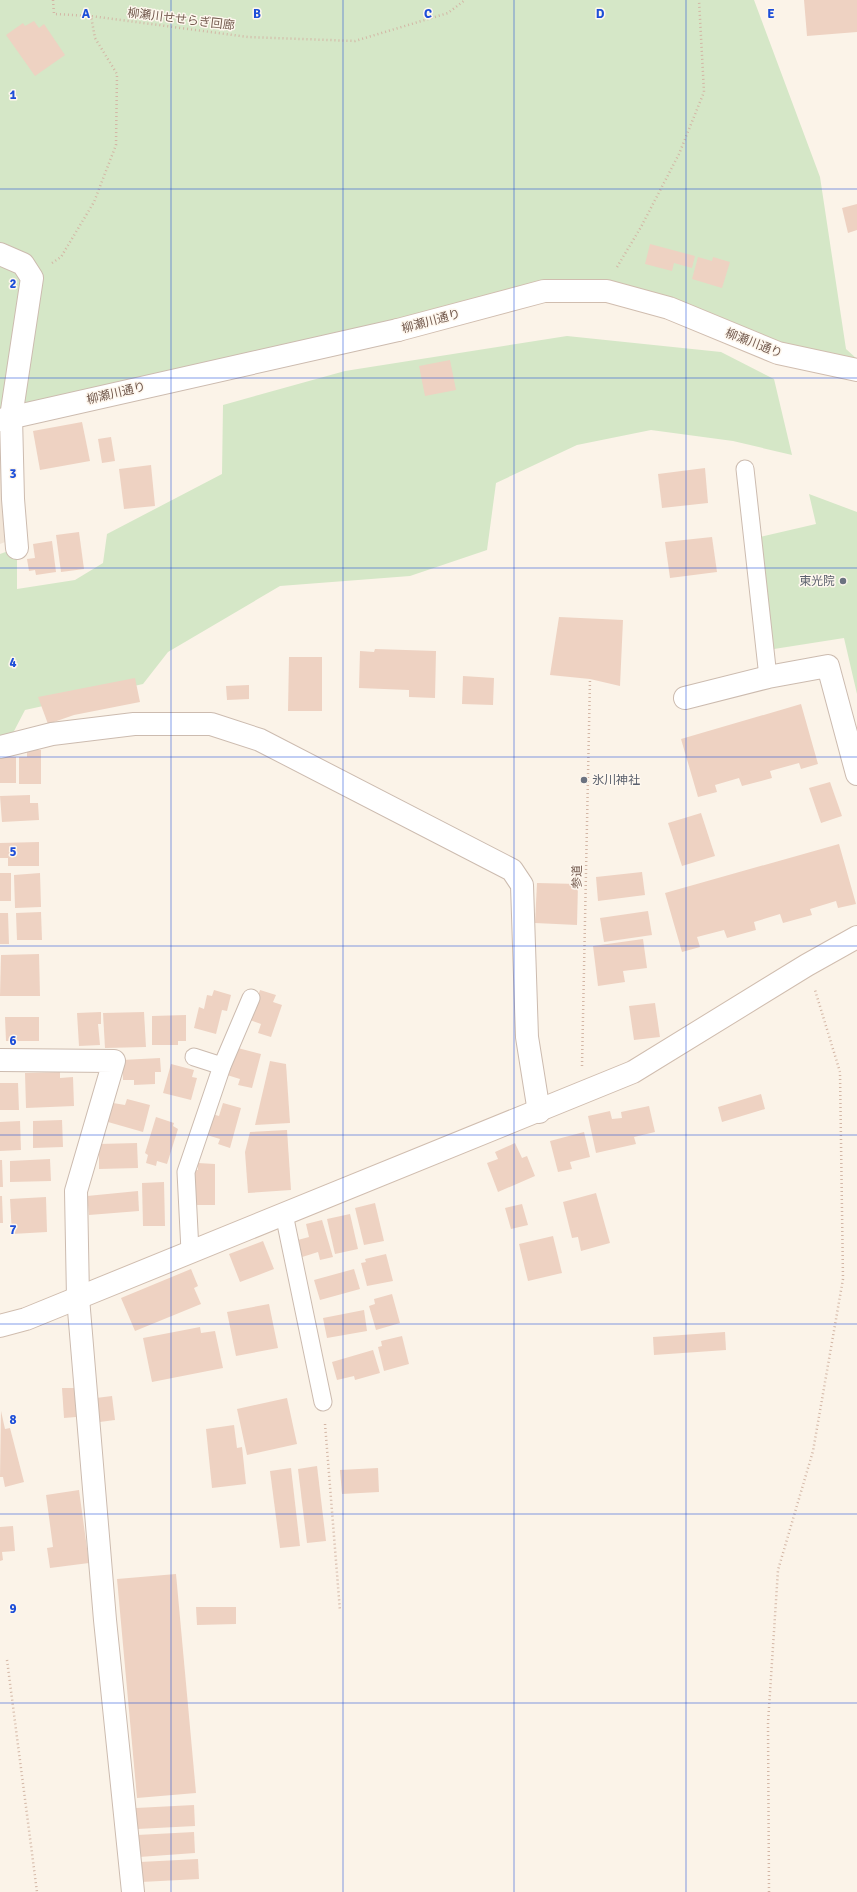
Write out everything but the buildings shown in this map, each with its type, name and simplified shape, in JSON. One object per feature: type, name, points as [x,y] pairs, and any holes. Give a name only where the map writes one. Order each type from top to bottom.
[{"type":"street","points":[[0,254],[23,264],[32,278],[5,418],[17,548]]},
{"type":"street","name":"柳瀬川通り","points":[[5,418],[398,330],[544,291],[607,291],[669,308],[778,353],[857,370]]},
{"type":"street","points":[[685,698],[768,677],[828,666],[857,774]]},
{"type":"street","points":[[0,747],[52,734],[134,724],[211,724],[260,740],[512,870],[522,885],[527,1037],[539,1112]]},
{"type":"street","points":[[0,1326],[26,1319],[190,1251],[539,1112],[633,1072],[807,965],[857,937]]},
{"type":"street","points":[[0,1060],[114,1061],[76,1191],[78,1298],[105,1620],[133,1892]]},
{"type":"lane","points":[[745,469],[768,677]]},
{"type":"lane","points":[[190,1251],[186,1172],[222,1066],[251,998]]},
{"type":"lane","points":[[194,1057],[222,1066]]},
{"type":"lane","points":[[284,1214],[323,1402]]},
{"type":"path","name":"柳瀬川せせらぎ回廊","points":[[53,0],[54,14],[91,16],[248,37],[355,41],[448,13],[465,0]]},
{"type":"path","points":[[607,291],[618,265],[641,227],[680,154],[704,92],[699,0]]},
{"type":"path","points":[[32,278],[61,257],[94,202],[116,145],[117,74],[95,38],[91,16]]},
{"type":"path","name":"参道","points":[[582,1068],[590,679]]},
{"type":"path","points":[[769,1892],[768,1723],[778,1570],[813,1451],[843,1279],[840,1072],[807,965]]},
{"type":"path","points":[[323,1402],[340,1611]]},
{"type":"path","points":[[6,1660],[38,1892]]},
{"type":"shaded area","points":[[0,450],[5,542],[0,544]]},
{"type":"green space","points":[[0,0],[754,0],[820,177],[846,349],[857,359],[857,370],[669,308],[544,291],[0,420]]},
{"type":"green space","points":[[567,336],[721,352],[774,379],[792,455],[733,441],[651,430],[577,445],[496,483],[487,550],[410,576],[280,586],[168,652],[143,684],[25,710],[13,733],[0,737],[0,554],[17,548],[17,589],[75,580],[103,563],[107,534],[222,474],[223,405],[345,371]]},
{"type":"green space","points":[[809,494],[857,512],[857,694],[844,638],[774,649],[760,537],[816,524]]},
{"type":"place","name":"東光院","points":[[843,581]]},
{"type":"place","name":"氷川神社","points":[[584,780]]}]
